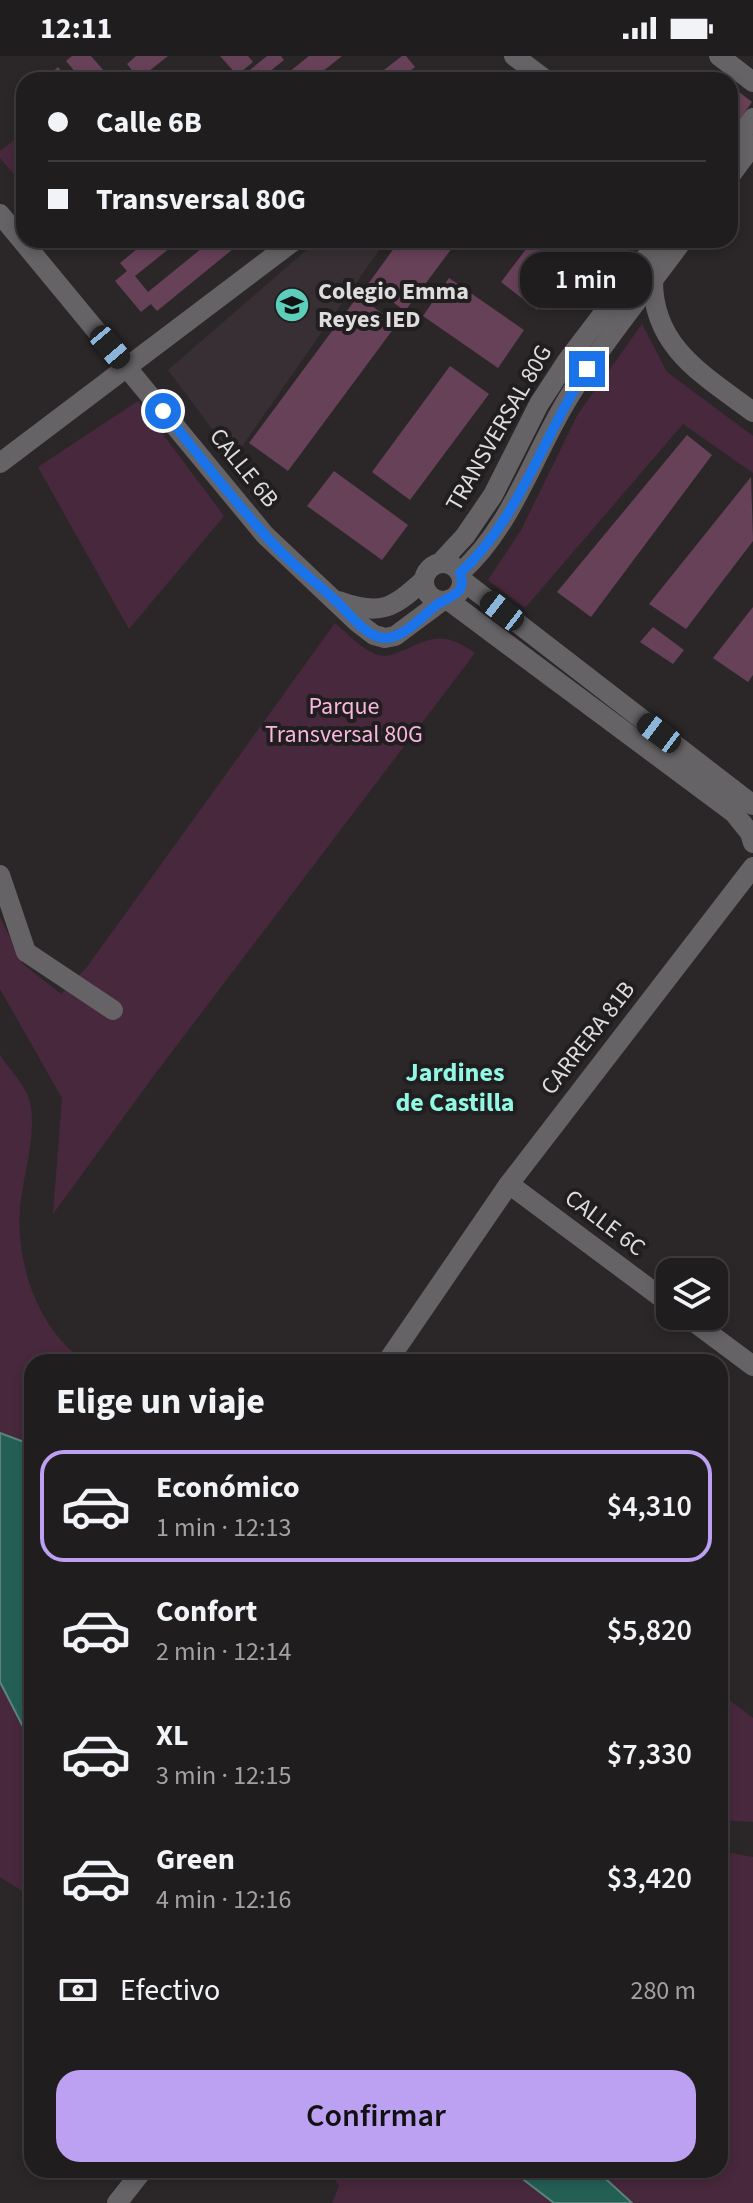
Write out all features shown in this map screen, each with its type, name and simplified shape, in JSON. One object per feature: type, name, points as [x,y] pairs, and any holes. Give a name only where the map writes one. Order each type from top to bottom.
[{"type":"street","points":[[514,56],[540,68]]},
{"type":"street","points":[[719,56],[753,82]]},
{"type":"street","points":[[738,138],[753,118]]},
{"type":"street","points":[[738,165],[753,145]]},
{"type":"street","name":"CALLE 6B","points":[[0,214],[16,233]]},
{"type":"street","name":"CALLE 6B","points":[[28,248],[265,535],[334,599]]},
{"type":"street","points":[[0,463],[284,248]]},
{"type":"street","name":"TRANSVERSAL 80G","points":[[440,563],[465,536],[493,495],[539,404],[567,361],[653,248]]},
{"type":"street","name":"TRANSVERSAL 80G","points":[[461,576],[500,525],[587,369],[677,248]]},
{"type":"street","points":[[653,281],[655,308],[671,343],[700,372],[753,412]]},
{"type":"street","points":[[334,599],[357,608],[379,611],[403,599],[424,580],[433,566],[448,563],[753,805]]},
{"type":"street","points":[[334,599],[374,635],[385,638],[395,636],[459,592],[461,576]]},
{"type":"street","points":[[424,580],[431,596],[445,600],[734,813],[750,833],[753,843]]},
{"type":"street","name":"CARRERA 81B","points":[[392,1354],[509,1184],[753,867]]},
{"type":"street","points":[[0,875],[26,952],[113,1010]]},
{"type":"street","name":"CALLE 6C","points":[[509,1184],[656,1294]]},
{"type":"street","points":[[705,1330],[753,1366]]},
{"type":"street","points":[[117,2203],[137,2178]]},
{"type":"shaded area","name":"Colegio Emma Reyes IED","points":[[309,248],[380,248],[234,458],[168,370]]},
{"type":"shaded area","points":[[0,1433],[24,1442],[24,1728],[0,1682]]},
{"type":"shaded area","points":[[521,2178],[605,2178],[632,2203],[554,2203]]},
{"type":"green space","points":[[16,138],[16,177],[0,158],[0,151]]},
{"type":"green space","points":[[642,324],[667,372],[753,436],[753,473],[683,424],[525,608],[488,580],[521,530],[578,414]]},
{"type":"green space","points":[[138,401],[224,516],[129,629],[38,467]]},
{"type":"green space","name":"Parque Transversal 80G","points":[[335,623],[364,648],[383,656],[436,639],[454,641],[475,653],[155,1074],[53,1214],[62,1098],[0,989],[0,917],[23,964],[61,994],[87,967]]},
{"type":"green space","points":[[0,1055],[23,1086],[31,1107],[31,1142],[19,1221],[25,1267],[41,1311],[54,1331],[76,1354],[24,1354],[24,1892],[0,1877]]},
{"type":"green space","points":[[728,1699],[753,1718],[753,1822],[728,1820]]},
{"type":"green space","points":[[728,1852],[753,1857],[753,2203],[332,2203],[339,2186],[334,2178],[728,2178]]},
{"type":"building","points":[[72,56],[91,56],[105,72],[75,72],[66,61]]},
{"type":"building","points":[[136,56],[168,56],[148,72],[133,72],[127,64]]},
{"type":"building","points":[[220,56],[248,56],[253,62],[241,72],[234,72]]},
{"type":"building","points":[[267,56],[281,56],[284,60],[269,72],[247,72]]},
{"type":"building","points":[[309,56],[342,56],[322,72],[289,72]]},
{"type":"building","points":[[402,56],[406,56],[415,67],[408,72],[381,72]]},
{"type":"building","points":[[738,91],[752,102],[738,119]]},
{"type":"building","points":[[138,248],[170,248],[135,276],[148,292],[202,248],[234,248],[157,311],[151,304],[141,312],[115,281],[127,271],[120,263]]},
{"type":"building","points":[[394,248],[452,248],[405,311],[368,284]]},
{"type":"building","points":[[527,248],[584,248],[537,310],[501,282]]},
{"type":"building","points":[[449,278],[524,330],[498,368],[423,316]]},
{"type":"building","points":[[358,296],[397,324],[288,471],[249,443]]},
{"type":"building","points":[[450,366],[489,394],[410,500],[372,472]]},
{"type":"building","points":[[687,435],[712,455],[591,617],[557,592]]},
{"type":"building","points":[[334,471],[408,525],[382,560],[307,506]]},
{"type":"building","points":[[751,477],[753,541],[686,629],[649,604]]},
{"type":"building","points":[[753,607],[753,675],[748,682],[713,658]]},
{"type":"building","points":[[653,627],[684,650],[673,664],[640,642]]},
{"type":"place","name":"Colegio Emma Reyes IED","points":[[292,305]]},
{"type":"district","name":"Jardines de Castilla","points":[[455,1087]]},
{"type":"route","points":[[163,411],[278,549],[357,622],[374,635],[385,638],[395,636],[459,592],[462,586],[460,573],[500,525],[570,394],[587,369]]}]
